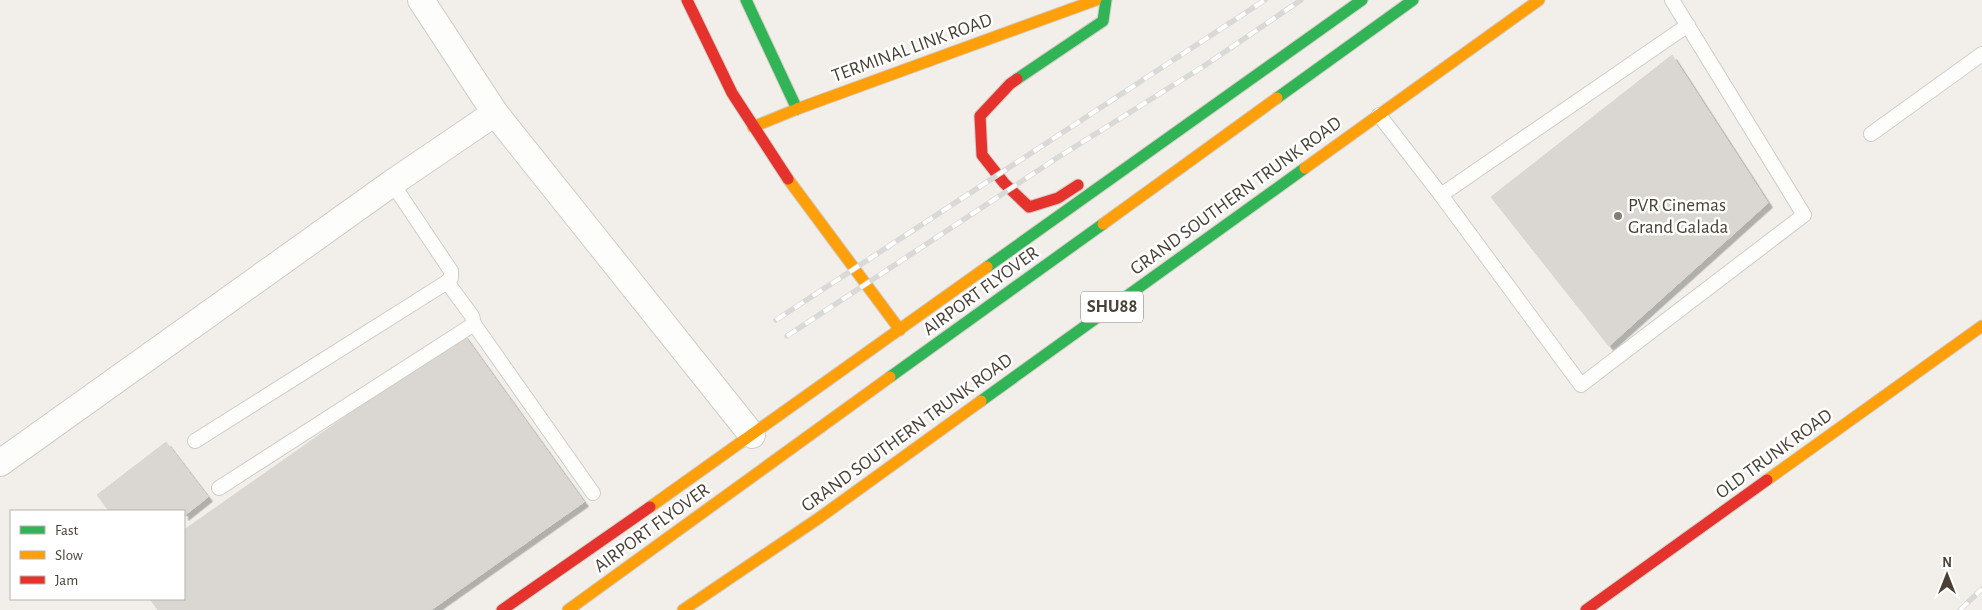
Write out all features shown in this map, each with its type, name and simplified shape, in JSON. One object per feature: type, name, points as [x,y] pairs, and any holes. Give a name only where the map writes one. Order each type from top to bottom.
[{"type":"main road","points":[[688,0],[731,91],[753,127],[808,206],[900,330]]},
{"type":"main road","points":[[746,0],[797,109]]},
{"type":"main road","name":"TERMINAL LINK ROAD","points":[[753,127],[797,109],[1096,0]]},
{"type":"main road","points":[[1085,181],[1058,198],[1029,207],[1004,184],[982,155],[980,116],[1010,84],[1103,21],[1106,0]]},
{"type":"main road","points":[[502,610],[752,435],[1362,0]]},
{"type":"main road","name":"AIRPORT FLYOVER","points":[[568,610],[1413,0]]},
{"type":"main road","name":"GRAND SOUTHERN TRUNK ROAD","points":[[683,610],[819,518],[1538,0]]},
{"type":"main road","points":[[1268,52],[1290,52]]},
{"type":"main road","name":"OLD TRUNK ROAD","points":[[1586,610],[1982,326]]},
{"type":"street","points":[[422,0],[495,112],[752,435]]},
{"type":"street","points":[[0,463],[392,183],[495,112]]},
{"type":"lane","points":[[1380,115],[1581,385],[1804,215],[1672,0]]},
{"type":"lane","points":[[1441,195],[1688,25]]},
{"type":"lane","points":[[1871,134],[1982,54]]},
{"type":"lane","points":[[195,441],[447,282],[451,271],[392,183]]},
{"type":"lane","points":[[447,282],[472,316],[474,324],[593,493]]},
{"type":"lane","points":[[219,488],[474,324]]},
{"type":"building","points":[[1672,55],[1768,203],[1609,346],[1491,197]]},
{"type":"building","points":[[463,334],[584,502],[431,610],[158,610],[151,600],[185,600],[185,529]]},
{"type":"building","points":[[166,442],[208,497],[185,515],[185,510],[108,510],[97,495]]},
{"type":"railway","points":[[776,320],[1265,0]]},
{"type":"railway","points":[[787,336],[1057,158],[1204,66],[1301,0]]},
{"type":"railway","points":[[1960,610],[1982,589]]},
{"type":"traffic: fast","points":[[746,0],[797,109]]},
{"type":"traffic: fast","points":[[1017,79],[1103,21],[1106,0]]},
{"type":"traffic: fast","points":[[987,267],[1362,0]]},
{"type":"traffic: fast","points":[[1277,98],[1413,0]]},
{"type":"traffic: fast","points":[[981,401],[1305,168]]},
{"type":"traffic: fast","points":[[890,377],[1103,224]]},
{"type":"traffic: slow","points":[[753,127],[797,109],[1096,0]]},
{"type":"traffic: slow","points":[[1305,168],[1539,0]]},
{"type":"traffic: slow","points":[[1103,224],[1277,98]]},
{"type":"traffic: slow","points":[[788,179],[900,330]]},
{"type":"traffic: slow","points":[[650,507],[987,267]]},
{"type":"traffic: slow","points":[[1767,480],[1982,326]]},
{"type":"traffic: slow","points":[[568,610],[890,377]]},
{"type":"traffic: slow","points":[[683,610],[819,518],[981,401]]},
{"type":"traffic: jam","points":[[687,0],[732,93],[788,179]]},
{"type":"traffic: jam","points":[[1017,79],[980,116],[982,155],[1004,183],[1029,207],[1058,198],[1078,185]]},
{"type":"traffic: jam","points":[[1586,610],[1767,480]]},
{"type":"traffic: jam","points":[[502,610],[650,507]]},
{"type":"place","name":"PVR Cinemas Grand Galada","points":[[1618,216]]}]
